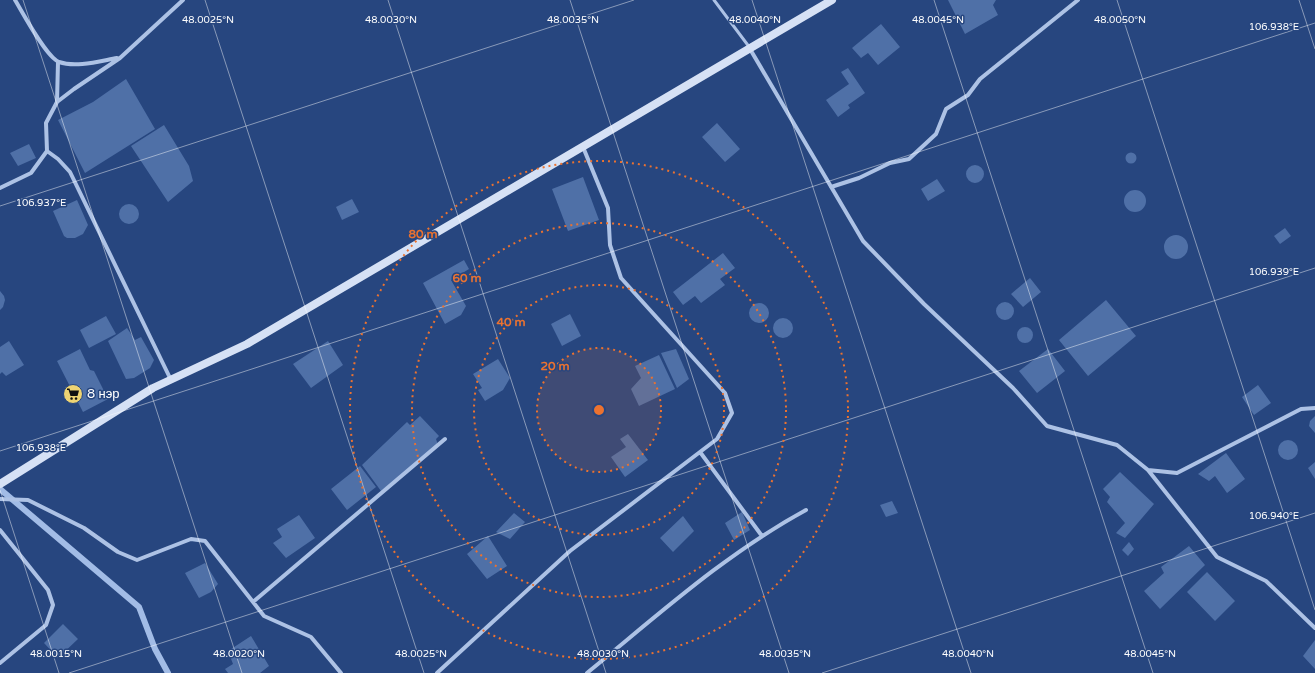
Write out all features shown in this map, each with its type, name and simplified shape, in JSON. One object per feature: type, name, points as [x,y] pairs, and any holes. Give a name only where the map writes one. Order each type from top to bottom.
[{"type":"main road","points":[[0,484],[153,388],[248,344],[832,0]]},
{"type":"street","points":[[15,0],[41,44],[58,62],[79,64],[120,58]]},
{"type":"street","points":[[0,188],[31,173],[47,151],[46,123],[57,102],[120,58],[183,0]]},
{"type":"street","points":[[831,186],[859,178],[890,163],[909,159],[936,134],[946,109],[968,95],[980,78],[1078,0]]},
{"type":"street","points":[[750,48],[864,240],[924,304],[1014,388],[1047,426],[1117,445],[1148,470],[1217,557],[1266,581],[1315,628]]},
{"type":"street","points":[[57,102],[58,62]]},
{"type":"street","points":[[437,673],[570,551],[717,439],[732,414],[725,393],[621,278],[610,245],[608,208],[583,147]]},
{"type":"street","points":[[47,151],[58,159],[70,172],[171,380]]},
{"type":"street","points":[[1148,470],[1177,473],[1301,409],[1315,408]]},
{"type":"street","points":[[253,602],[445,439]]},
{"type":"street","points":[[700,452],[762,536]]},
{"type":"street","points":[[0,499],[28,500],[84,528],[118,552],[137,560],[191,539],[205,541],[264,616],[311,637],[341,673]]},
{"type":"street","points":[[587,673],[712,571],[775,527],[806,510]]},
{"type":"street","points":[[0,530],[48,590],[53,605],[46,625],[0,663]]},
{"type":"lane","points":[[714,0],[750,48]]},
{"type":"building","points":[[948,0],[996,0],[993,5],[998,15],[965,34]]},
{"type":"building","points":[[881,24],[900,47],[878,65],[868,53],[861,58],[852,48]]},
{"type":"building","points":[[848,68],[865,93],[848,105],[850,108],[838,117],[826,100],[849,84],[841,72]]},
{"type":"building","points":[[126,79],[155,129],[85,173],[58,120],[93,102]]},
{"type":"building","points":[[717,123],[740,149],[725,162],[702,137]]},
{"type":"building","points":[[164,125],[189,166],[193,181],[168,202],[131,146]]},
{"type":"building","points":[[29,144],[36,158],[18,166],[10,153]]},
{"type":"building","points":[[1129,153],[1133,153],[1135,154],[1135,162],[1129,163],[1126,160],[1126,156]]},
{"type":"building","points":[[971,165],[979,165],[984,170],[982,181],[979,183],[971,183],[966,178],[966,170]]},
{"type":"building","points":[[583,177],[599,220],[568,231],[552,189]]},
{"type":"building","points":[[937,179],[945,191],[928,201],[921,189]]},
{"type":"building","points":[[1135,190],[1143,193],[1146,201],[1143,209],[1135,212],[1127,209],[1124,201],[1127,193]]},
{"type":"building","points":[[352,199],[359,212],[342,220],[336,207]]},
{"type":"building","points":[[77,200],[88,225],[83,234],[75,238],[67,238],[64,236],[53,211]]},
{"type":"building","points":[[125,204],[133,204],[139,210],[139,218],[133,224],[125,224],[119,218],[119,210]]},
{"type":"building","points":[[1285,228],[1291,236],[1280,244],[1274,236]]},
{"type":"building","points":[[1176,235],[1184,239],[1188,247],[1184,255],[1176,259],[1168,255],[1164,247],[1168,239]]},
{"type":"building","points":[[723,253],[735,268],[720,279],[725,285],[701,303],[695,296],[683,305],[673,292]]},
{"type":"building","points":[[464,260],[469,269],[451,280],[466,306],[461,315],[445,324],[423,283]]},
{"type":"building","points":[[1030,278],[1041,292],[1023,307],[1011,294]]},
{"type":"building","points":[[0,291],[5,300],[3,307],[0,310]]},
{"type":"building","points":[[1106,300],[1136,336],[1088,376],[1059,340]]},
{"type":"building","points":[[1005,302],[1009,303],[1013,307],[1013,315],[1009,319],[1005,320],[1001,319],[997,315],[996,311],[997,307],[1001,303]]},
{"type":"building","points":[[755,303],[763,303],[769,309],[769,317],[763,323],[755,323],[749,317],[749,309]]},
{"type":"building","points":[[570,314],[581,336],[562,346],[551,324]]},
{"type":"building","points":[[106,316],[116,334],[89,348],[80,330]]},
{"type":"building","points":[[783,318],[790,321],[793,328],[790,335],[783,338],[776,335],[773,328],[776,321]]},
{"type":"building","points":[[1022,327],[1028,327],[1033,332],[1031,341],[1028,343],[1022,343],[1017,338],[1017,332]]},
{"type":"building","points":[[127,328],[135,340],[141,337],[154,360],[150,368],[134,378],[126,379],[108,341]]},
{"type":"building","points":[[9,341],[24,365],[6,376],[2,372],[0,374],[0,347]]},
{"type":"building","points":[[328,341],[343,365],[311,388],[293,364]]},
{"type":"building","points":[[80,349],[90,370],[94,371],[108,399],[83,412],[57,361]]},
{"type":"building","points":[[676,349],[689,379],[677,388],[661,353]]},
{"type":"building","points":[[1048,349],[1065,371],[1037,393],[1019,371]]},
{"type":"building","points":[[659,355],[675,389],[639,406],[631,389],[641,378],[635,366]]},
{"type":"building","points":[[498,359],[510,378],[503,390],[485,401],[478,390],[482,388],[473,374]]},
{"type":"building","points":[[1258,385],[1271,403],[1254,415],[1242,397]]},
{"type":"building","points":[[420,416],[439,436],[436,439],[438,445],[381,491],[362,465],[407,422],[410,425]]},
{"type":"building","points":[[1315,416],[1315,433],[1309,426],[1310,421]]},
{"type":"building","points":[[628,434],[648,460],[625,477],[611,457],[626,447],[620,439]]},
{"type":"building","points":[[1288,440],[1295,443],[1298,450],[1295,457],[1288,460],[1281,457],[1278,450],[1281,443]]},
{"type":"building","points":[[1226,453],[1245,479],[1227,493],[1215,476],[1209,481],[1198,474]]},
{"type":"building","points":[[1315,462],[1315,479],[1308,468]]},
{"type":"building","points":[[360,466],[376,487],[347,510],[331,489]]},
{"type":"building","points":[[1120,472],[1154,504],[1125,538],[1116,533],[1125,523],[1107,502],[1110,497],[1103,489]]},
{"type":"building","points":[[892,501],[898,513],[886,517],[880,505]]},
{"type":"building","points":[[742,512],[750,530],[734,540],[725,523]]},
{"type":"building","points":[[514,513],[525,522],[510,539],[496,532]]},
{"type":"building","points":[[299,515],[315,538],[286,558],[273,543],[282,537],[277,529]]},
{"type":"building","points":[[683,516],[694,531],[673,552],[660,538]]},
{"type":"building","points":[[488,536],[507,566],[487,579],[467,554]]},
{"type":"building","points":[[1129,542],[1134,549],[1128,556],[1122,550]]},
{"type":"building","points":[[1189,546],[1205,565],[1160,609],[1144,591],[1164,573],[1161,567]]},
{"type":"building","points":[[205,563],[218,584],[211,592],[199,598],[185,573]]},
{"type":"building","points":[[1207,572],[1235,601],[1215,621],[1187,592]]},
{"type":"building","points":[[63,624],[78,639],[58,658],[44,643]]},
{"type":"building","points":[[251,636],[269,666],[260,673],[228,673],[225,669],[233,664],[228,651]]},
{"type":"building","points":[[1315,640],[1315,669],[1303,656]]},
{"type":"waterway","points":[[0,489],[139,607],[155,649],[168,673]]},
{"type":"place","name":"8 нэр","points":[[73,394]]}]
